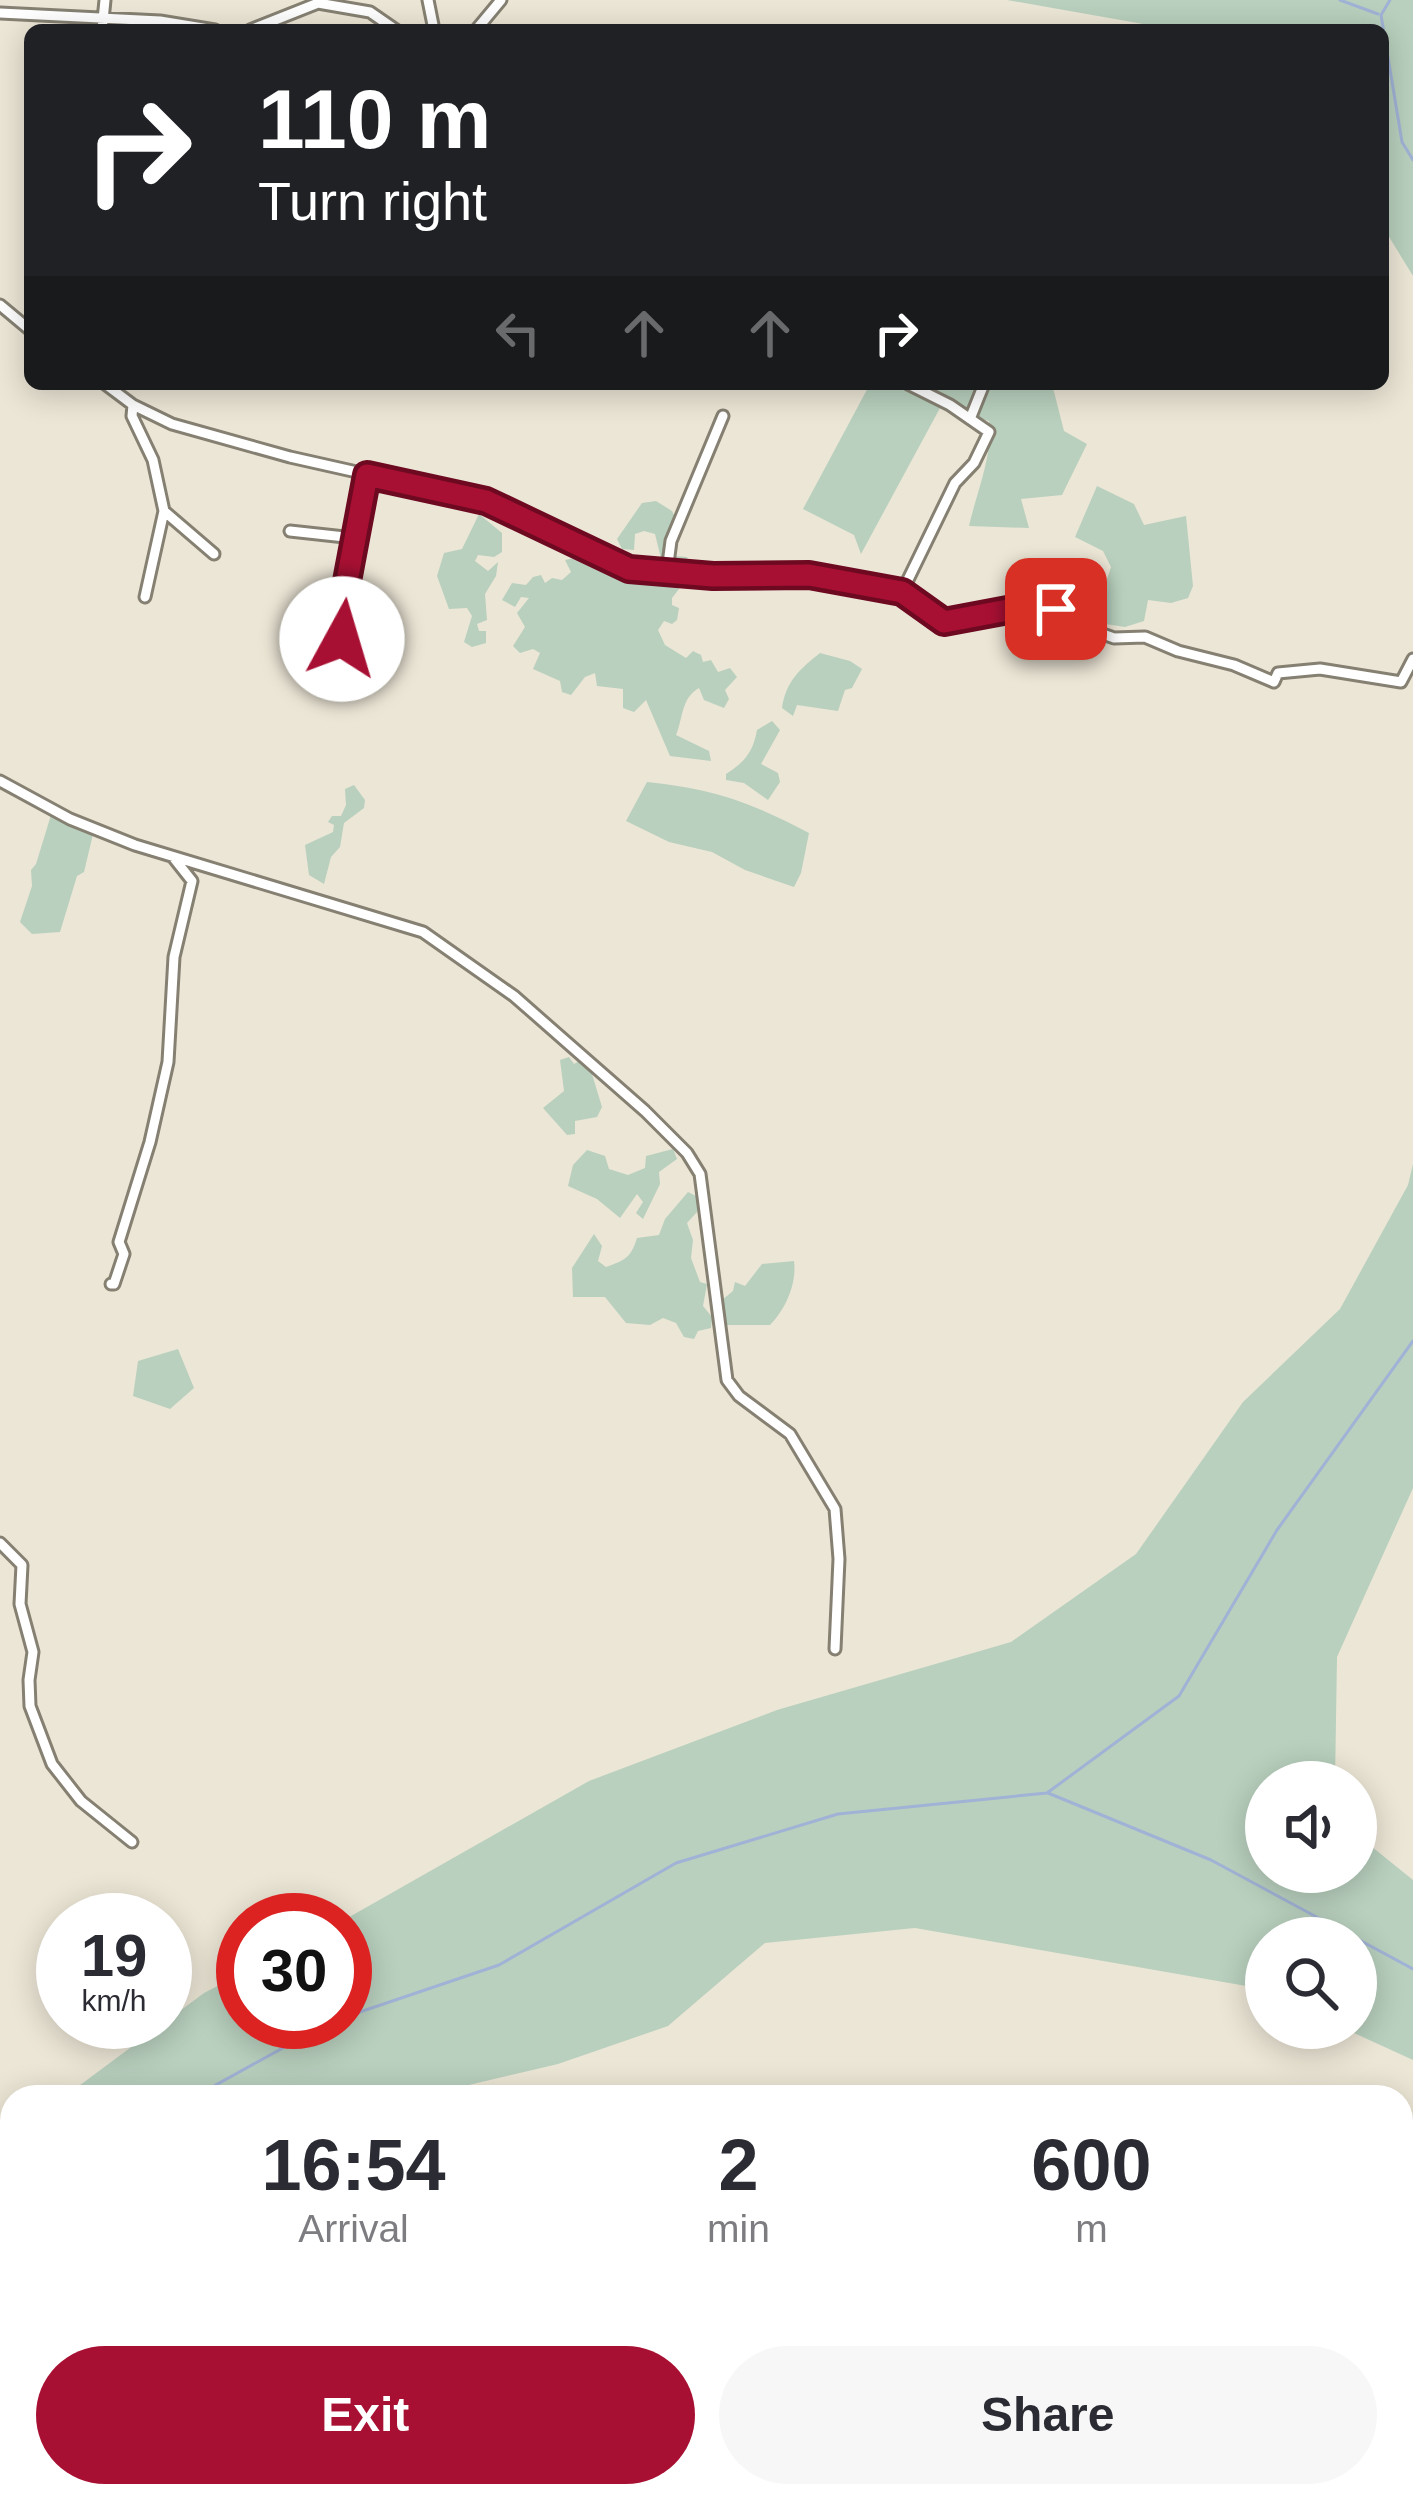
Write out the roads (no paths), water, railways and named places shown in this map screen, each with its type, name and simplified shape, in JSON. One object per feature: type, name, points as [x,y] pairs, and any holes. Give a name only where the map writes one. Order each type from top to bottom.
[{"type":"street","points":[[103,24],[105,0]]},
{"type":"street","points":[[428,0],[431,24]]},
{"type":"street","points":[[481,24],[501,0]]},
{"type":"street","points":[[272,24],[304,6],[330,3],[374,14],[388,24]]},
{"type":"street","points":[[0,14],[191,24]]},
{"type":"street","points":[[423,24],[428,16]]},
{"type":"street","points":[[0,305],[24,325]]},
{"type":"street","points":[[113,390],[133,406],[172,424],[367,475],[467,495],[622,567],[713,576],[809,575],[902,592],[944,622],[1048,607],[1114,638],[1145,637],[1178,651],[1234,664],[1274,682],[1278,674],[1320,669],[1401,682],[1413,659]]},
{"type":"street","points":[[902,592],[950,494],[974,463],[989,432],[919,390]]},
{"type":"street","points":[[970,419],[982,390]]},
{"type":"street","points":[[133,406],[132,416],[153,460],[164,511],[145,597]]},
{"type":"street","points":[[667,571],[675,530],[723,416]]},
{"type":"street","points":[[367,475],[340,628],[349,651],[370,662]]},
{"type":"street","points":[[164,511],[214,554]]},
{"type":"street","points":[[290,531],[354,538]]},
{"type":"street","points":[[0,782],[70,819],[172,857],[405,926],[440,942],[514,996],[597,1067],[687,1154],[700,1174],[704,1192],[704,1227],[727,1380],[739,1396],[790,1433],[835,1509],[839,1559],[835,1649]]},
{"type":"street","points":[[111,1285],[124,1254],[118,1242],[150,1142],[167,1062],[174,957],[192,881],[172,857]]},
{"type":"street","points":[[0,1543],[22,1564],[20,1604],[33,1652],[30,1706],[52,1764],[81,1801],[132,1842]]},
{"type":"waterway","points":[[1340,0],[1378,14]]},
{"type":"waterway","points":[[1382,24],[1381,15],[1390,0]]},
{"type":"waterway","points":[[1389,63],[1402,142],[1413,160]]},
{"type":"waterway","points":[[372,2008],[499,1965],[676,1863],[838,1814],[1047,1793],[1179,1696],[1277,1530],[1413,1341]]},
{"type":"waterway","points":[[1048,1793],[1211,1860],[1413,1969]]},
{"type":"waterway","points":[[216,2085],[281,2049]]}]
